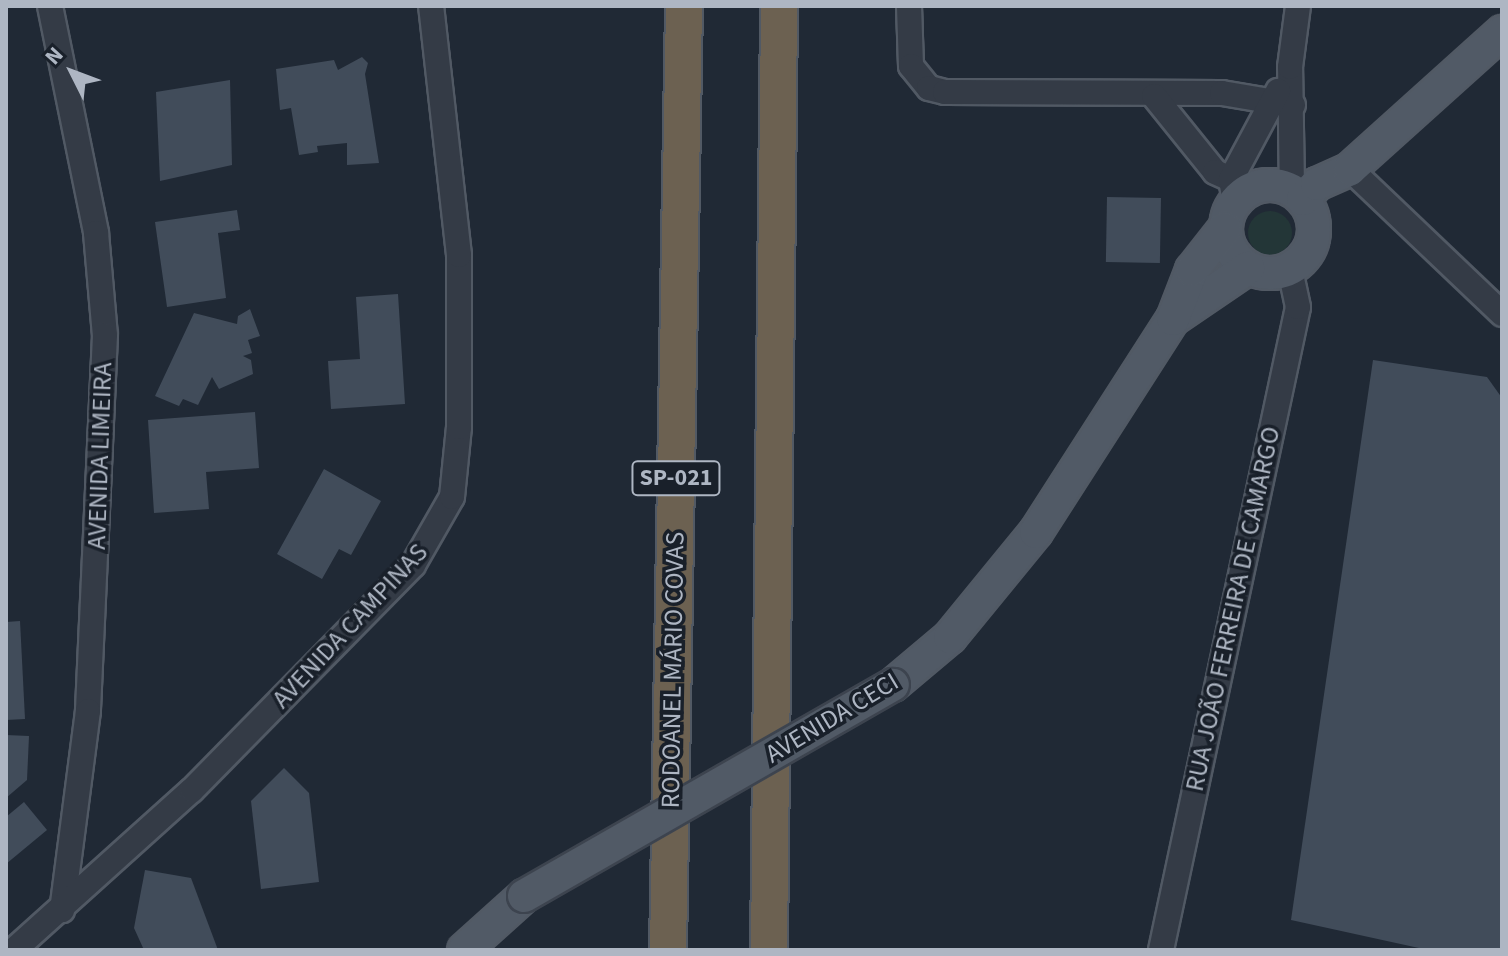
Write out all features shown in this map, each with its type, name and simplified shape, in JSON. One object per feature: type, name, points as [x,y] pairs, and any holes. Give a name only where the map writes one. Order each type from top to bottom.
[{"type":"highway","name":"RODOANEL MÁRIO COVAS","points":[[668,950],[684,6]]},
{"type":"highway","points":[[769,950],[779,6]]},
{"type":"main road","points":[[1303,204],[1267,184],[1230,203],[1231,251],[1248,268],[1269,273],[1290,268],[1311,245],[1303,204],[1317,184],[1350,169],[1502,32]]},
{"type":"main road","name":"AVENIDA CECI","points":[[464,950],[524,896],[893,685],[989,595],[1036,532],[1173,319],[1192,270],[1230,203]]},
{"type":"main road","name":"AVENIDA CECI","points":[[1173,319],[1248,268]]},
{"type":"street","name":"AVENIDA LIMEIRA","points":[[50,6],[96,233],[105,335],[88,711],[62,910]]},
{"type":"street","name":"AVENIDA CAMPINAS","points":[[14,950],[192,790],[413,565],[437,531],[452,497],[459,427],[459,255],[431,6]]},
{"type":"street","points":[[909,6],[908,53],[917,77],[929,88],[1154,96],[1222,93],[1283,103]]},
{"type":"street","name":"AVENIDA CECI","points":[[1230,203],[1283,103],[1298,6]]},
{"type":"street","points":[[1154,96],[1209,166],[1230,203]]},
{"type":"street","name":"AVENIDA CECI","points":[[1283,103],[1303,204]]},
{"type":"street","points":[[1350,169],[1502,314]]},
{"type":"street","name":"RUA JOÃO FERREIRA DE CAMARGO","points":[[1161,950],[1298,307],[1290,268]]},
{"type":"shaded area","points":[[1270,211],[1285,218],[1292,233],[1285,248],[1270,255],[1255,248],[1248,233],[1255,218]]},
{"type":"building","points":[[362,57],[368,63],[365,74],[379,163],[347,165],[347,143],[317,146],[318,152],[299,155],[291,108],[280,110],[276,69],[334,60],[338,70]]},
{"type":"building","points":[[230,80],[232,165],[160,181],[156,92]]},
{"type":"building","points":[[1107,197],[1161,198],[1160,263],[1106,262]]},
{"type":"building","points":[[237,210],[240,230],[218,233],[226,298],[167,307],[155,222]]},
{"type":"building","points":[[398,294],[405,404],[331,409],[328,361],[360,359],[356,297]]},
{"type":"building","points":[[250,309],[260,336],[248,340],[252,353],[243,356],[251,360],[253,374],[219,389],[212,377],[198,405],[183,399],[179,406],[155,396],[194,313],[237,324],[238,316]]},
{"type":"building","points":[[1373,360],[1487,377],[1502,398],[1502,950],[1428,950],[1291,920]]},
{"type":"building","points":[[255,412],[259,468],[206,472],[209,509],[154,513],[148,420]]},
{"type":"building","points":[[324,469],[381,501],[351,555],[339,549],[322,579],[277,554]]},
{"type":"building","points":[[20,621],[25,719],[6,720],[6,622]]},
{"type":"building","points":[[6,735],[29,736],[27,780],[6,798]]},
{"type":"building","points":[[284,768],[309,793],[319,882],[261,889],[251,801]]},
{"type":"building","points":[[24,802],[47,830],[6,864],[6,817]]},
{"type":"building","points":[[145,870],[191,878],[218,950],[144,950],[134,928]]}]
